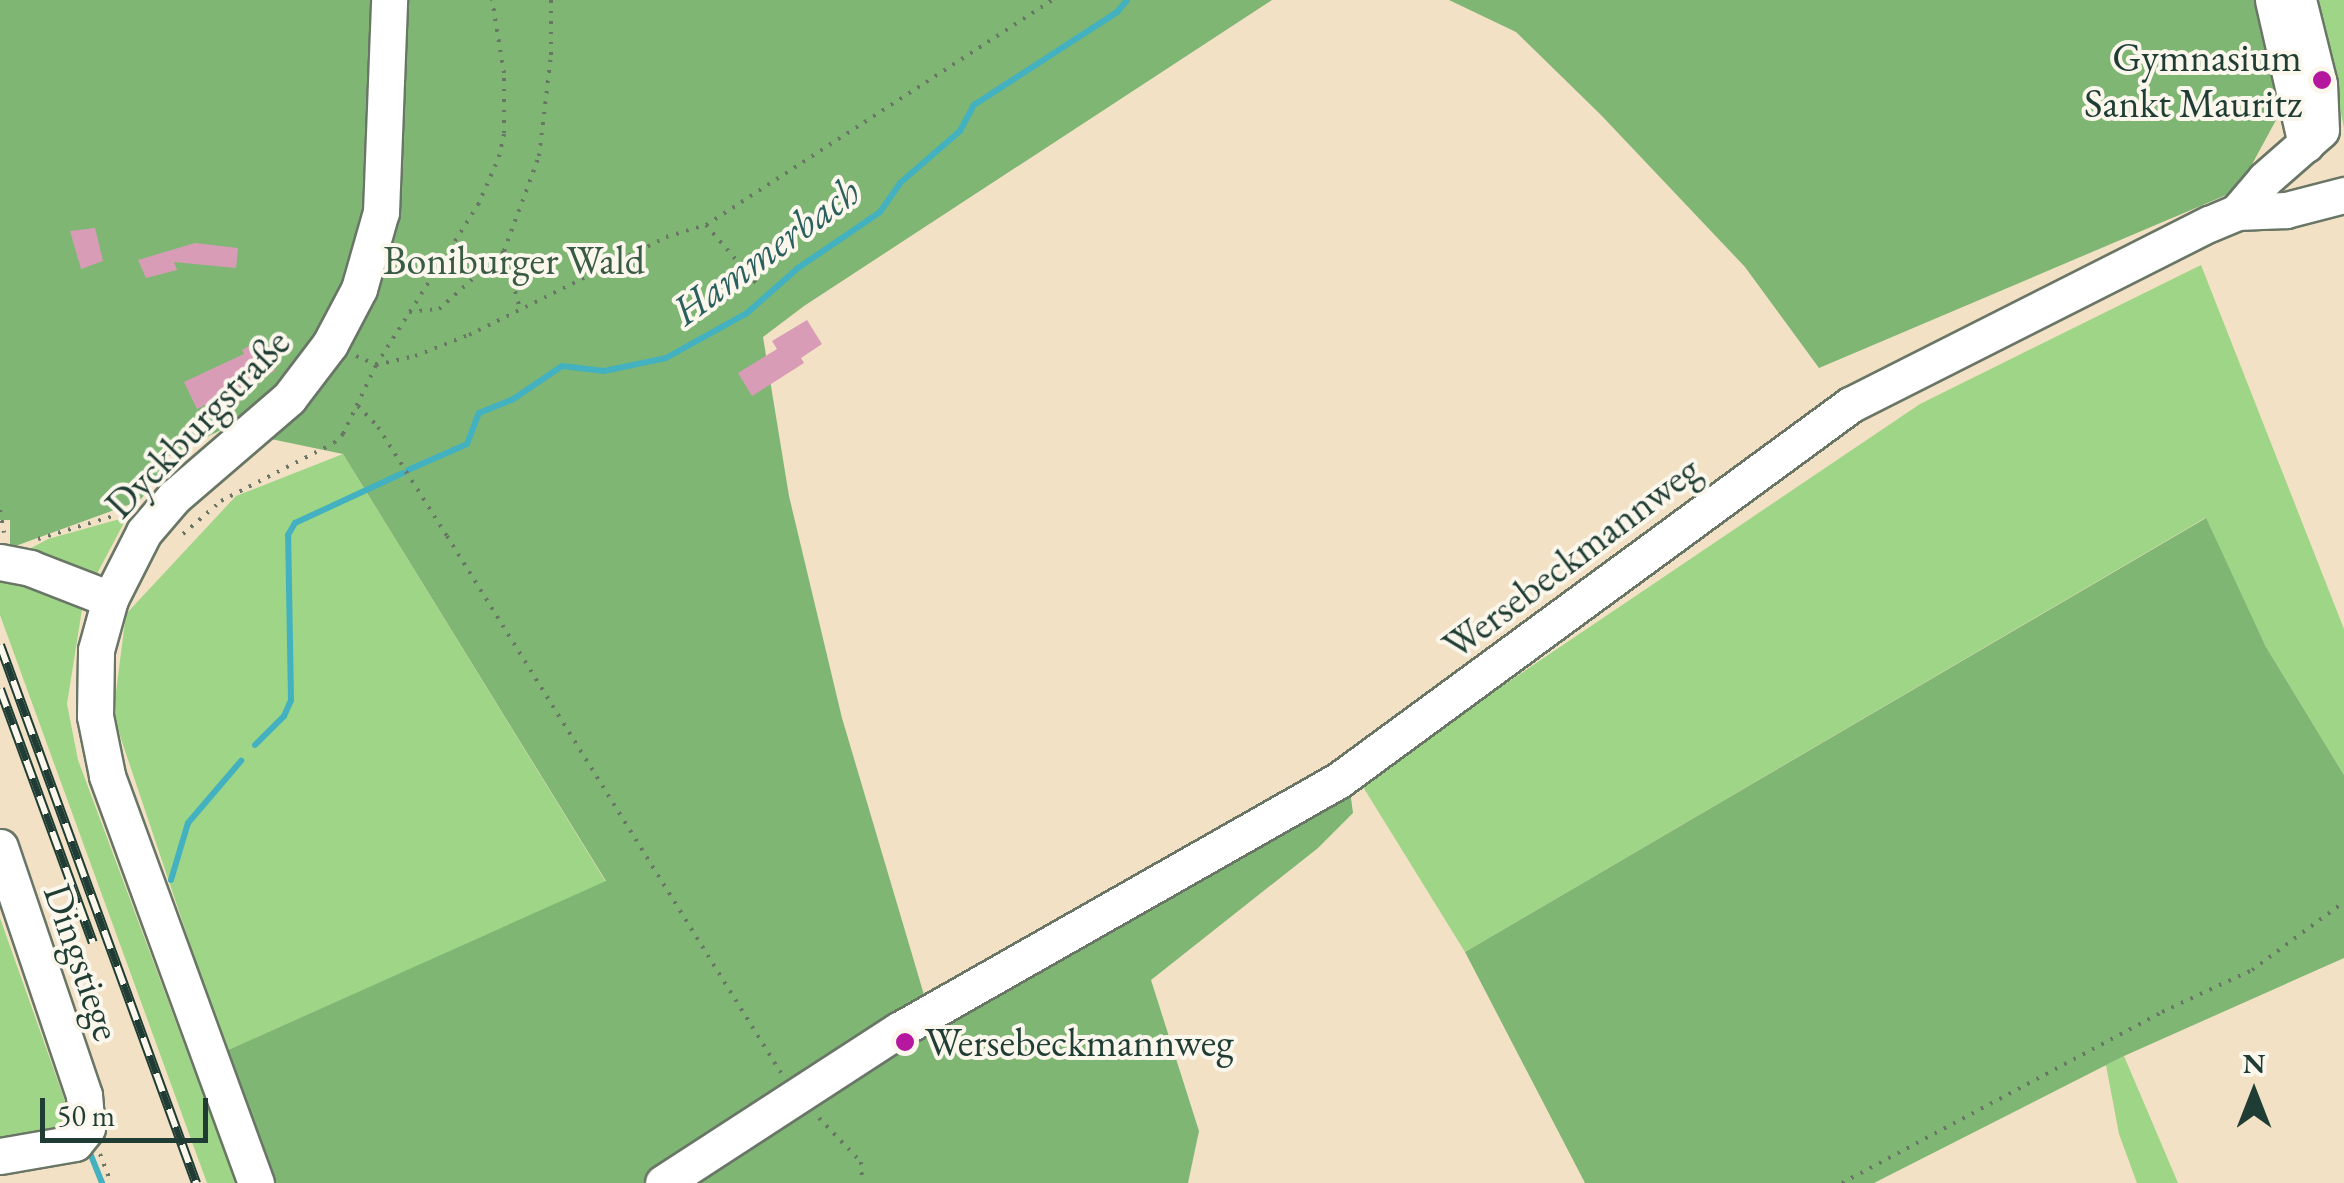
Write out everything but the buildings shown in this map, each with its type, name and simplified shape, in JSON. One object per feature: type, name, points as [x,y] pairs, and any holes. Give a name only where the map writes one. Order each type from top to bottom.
[{"type":"street","name":"Dyckburgstraße","points":[[256,1183],[102,755],[95,716],[94,666],[110,599],[128,558],[152,522],[288,398],[330,344],[358,289],[374,242],[382,200],[389,0]]},
{"type":"street","points":[[2272,0],[2306,144],[2321,130],[2322,107],[2298,0]]},
{"type":"street","name":"Wersebeckmannweg","points":[[2237,212],[2265,178],[2306,144]]},
{"type":"street","name":"Wersebeckmannweg","points":[[663,1183],[795,1094],[1339,780],[1850,406],[1902,376],[2237,212],[2286,210],[2344,195]]},
{"type":"street","points":[[5,562],[110,599]]},
{"type":"street","name":"Dingstiege","points":[[0,847],[84,1095],[87,1128],[75,1143],[0,1156]]},
{"type":"path","points":[[179,538],[233,494],[334,443],[358,406],[376,364],[461,234],[499,157],[506,101],[492,0]]},
{"type":"path","points":[[409,312],[439,309],[504,250],[539,156],[551,56],[551,0]]},
{"type":"path","points":[[376,364],[415,356],[520,310],[666,238],[706,225],[1052,0]]},
{"type":"path","points":[[706,225],[757,284]]},
{"type":"path","points":[[504,250],[520,310]]},
{"type":"path","points":[[358,406],[378,427],[795,1094],[861,1162],[862,1183]]},
{"type":"path","points":[[5,562],[40,539],[124,514]]},
{"type":"path","points":[[1842,1183],[2162,1012],[2252,970],[2344,902]]},
{"type":"green space","name":"Boniburger Wald","points":[[0,0],[1272,0],[804,306],[763,337],[789,496],[842,718],[930,1015],[1350,791],[1353,813],[1318,848],[1151,980],[1199,1131],[1188,1183],[275,1183],[226,1051],[606,881],[343,454],[223,429],[163,459],[161,476],[139,501],[10,548],[10,520],[0,520]]},
{"type":"green space","points":[[1449,0],[2255,0],[2281,111],[2238,190],[1819,368],[1745,267],[1601,115],[1516,32]]},
{"type":"green space","points":[[2318,0],[2344,0],[2344,128]]},
{"type":"green space","points":[[2201,265],[2344,629],[2344,775],[2266,647],[2205,518],[1465,952],[1360,782],[1920,404]]},
{"type":"green space","points":[[343,454],[606,882],[226,1051],[113,715],[126,614],[236,496]]},
{"type":"green space","points":[[127,517],[91,585],[24,552],[48,539]]},
{"type":"green space","points":[[2206,518],[2266,647],[2344,775],[2344,958],[2124,1056],[1874,1183],[1585,1183],[1465,952]]},
{"type":"green space","points":[[0,573],[83,603],[67,704],[78,760],[236,1183],[207,1183],[0,615]]},
{"type":"green space","points":[[0,918],[66,1104],[61,1127],[0,1137]]},
{"type":"green space","points":[[2124,1056],[2178,1183],[2137,1183],[2119,1134],[2106,1065]]},
{"type":"waterway","name":"Hammerbach","points":[[408,470],[467,444],[479,413],[512,400],[562,366],[604,371],[666,358],[747,313],[798,268],[880,212],[900,183],[960,131],[974,105],[1117,12],[1127,0]]},
{"type":"waterway","name":"Hammerbach","points":[[255,745],[284,716],[291,700],[288,535],[295,523],[403,473]]},
{"type":"waterway","name":"Hammerbach","points":[[171,880],[188,823],[241,761]]},
{"type":"waterway","name":"Hammerbach","points":[[90,1153],[102,1183]]},
{"type":"railway","points":[[0,645],[196,1183]]},
{"type":"railway","points":[[0,689],[93,943]]},
{"type":"place","name":"Gymnasium Sankt Mauritz","points":[[2322,80]]},
{"type":"place","name":"Wersebeckmannweg","points":[[905,1042]]}]
